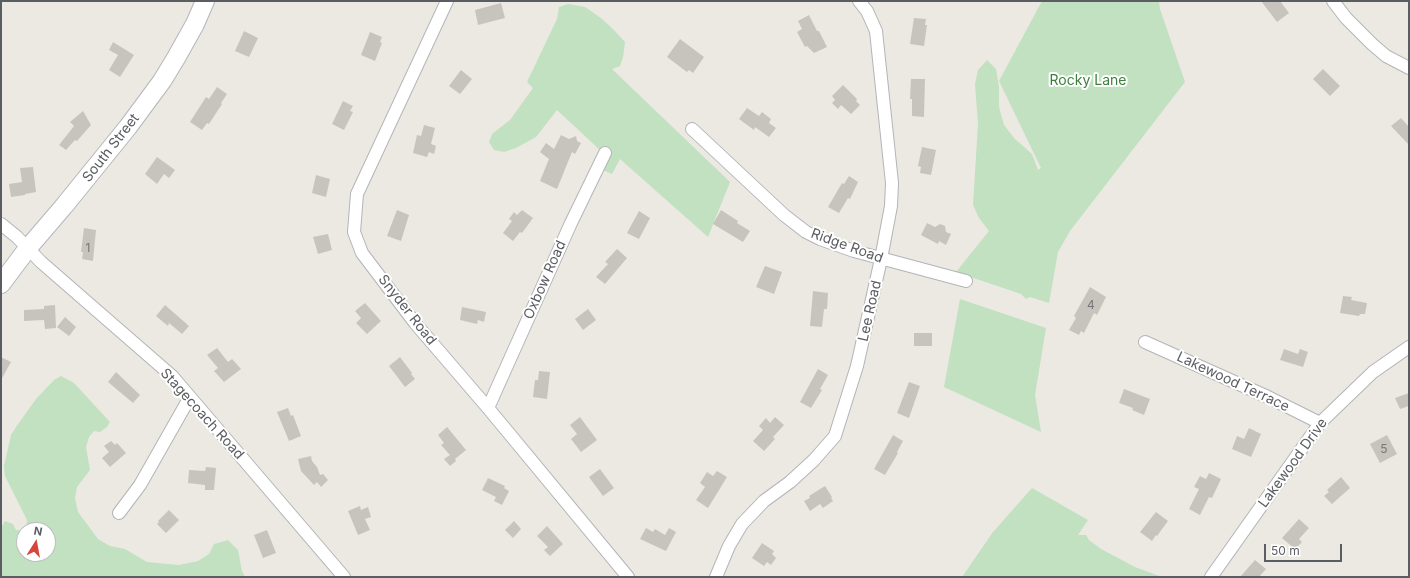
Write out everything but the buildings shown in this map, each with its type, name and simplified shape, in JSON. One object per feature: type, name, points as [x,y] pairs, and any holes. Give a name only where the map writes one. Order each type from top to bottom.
[{"type":"main road","name":"South Street","points":[[1,284],[28,248],[118,139],[162,81],[191,31],[205,1]]},
{"type":"street","name":"Snyder Road","points":[[447,1],[357,194],[354,232],[362,252],[415,323],[488,408],[628,577]]},
{"type":"street","name":"Lee Road","points":[[716,577],[729,546],[742,524],[764,501],[790,482],[814,460],[835,436],[857,366],[882,259],[891,206],[892,183],[876,30],[867,11],[859,1]]},
{"type":"street","points":[[1334,1],[1346,18],[1372,44],[1386,56],[1409,68]]},
{"type":"street","name":"Ridge Road","points":[[692,129],[784,215],[806,232],[833,244],[882,259],[966,281]]},
{"type":"street","name":"Oxbow Road","points":[[488,408],[571,223],[605,153]]},
{"type":"street","name":"Stagecoach Road","points":[[1,224],[17,237],[41,262],[172,376],[344,577]]},
{"type":"street","name":"Lakewood Terrace","points":[[1145,342],[1268,397],[1320,424]]},
{"type":"street","name":"Lakewood Drive","points":[[1211,577],[1320,424],[1373,372],[1409,347]]},
{"type":"street","points":[[119,513],[140,485],[190,397]]},
{"type":"green space","name":"Rocky Lane","points":[[1042,1],[1159,1],[1160,9],[1185,82],[1070,231],[1058,252],[1049,303],[1030,297],[1026,299],[1021,294],[956,272],[989,231],[979,218],[973,205],[978,124],[975,84],[978,70],[987,60],[996,69],[999,87],[999,107],[1004,125],[1014,138],[1032,154],[1038,170],[1041,168],[999,81]]},
{"type":"green space","points":[[568,4],[585,7],[601,18],[625,42],[620,66],[612,69],[730,182],[708,237],[620,159],[612,174],[594,166],[601,151],[557,110],[536,137],[516,148],[504,152],[494,150],[489,142],[492,134],[510,120],[533,88],[527,82],[557,19],[559,7]]},
{"type":"green space","points":[[960,299],[1046,328],[1035,395],[1041,432],[944,387]]},
{"type":"green space","points":[[61,376],[74,383],[110,422],[107,427],[100,432],[94,431],[89,437],[86,447],[90,470],[77,487],[75,498],[78,512],[98,539],[110,546],[125,549],[147,562],[179,565],[198,561],[209,554],[214,544],[228,540],[238,550],[242,571],[245,577],[1,577],[1,528],[5,521],[13,524],[16,530],[16,562],[56,562],[56,522],[27,522],[5,476],[4,466],[11,435],[36,399],[54,380]]},
{"type":"green space","points":[[1032,488],[1088,520],[1078,535],[1086,535],[1089,540],[1101,549],[1135,567],[1162,577],[962,577],[993,532]]}]
